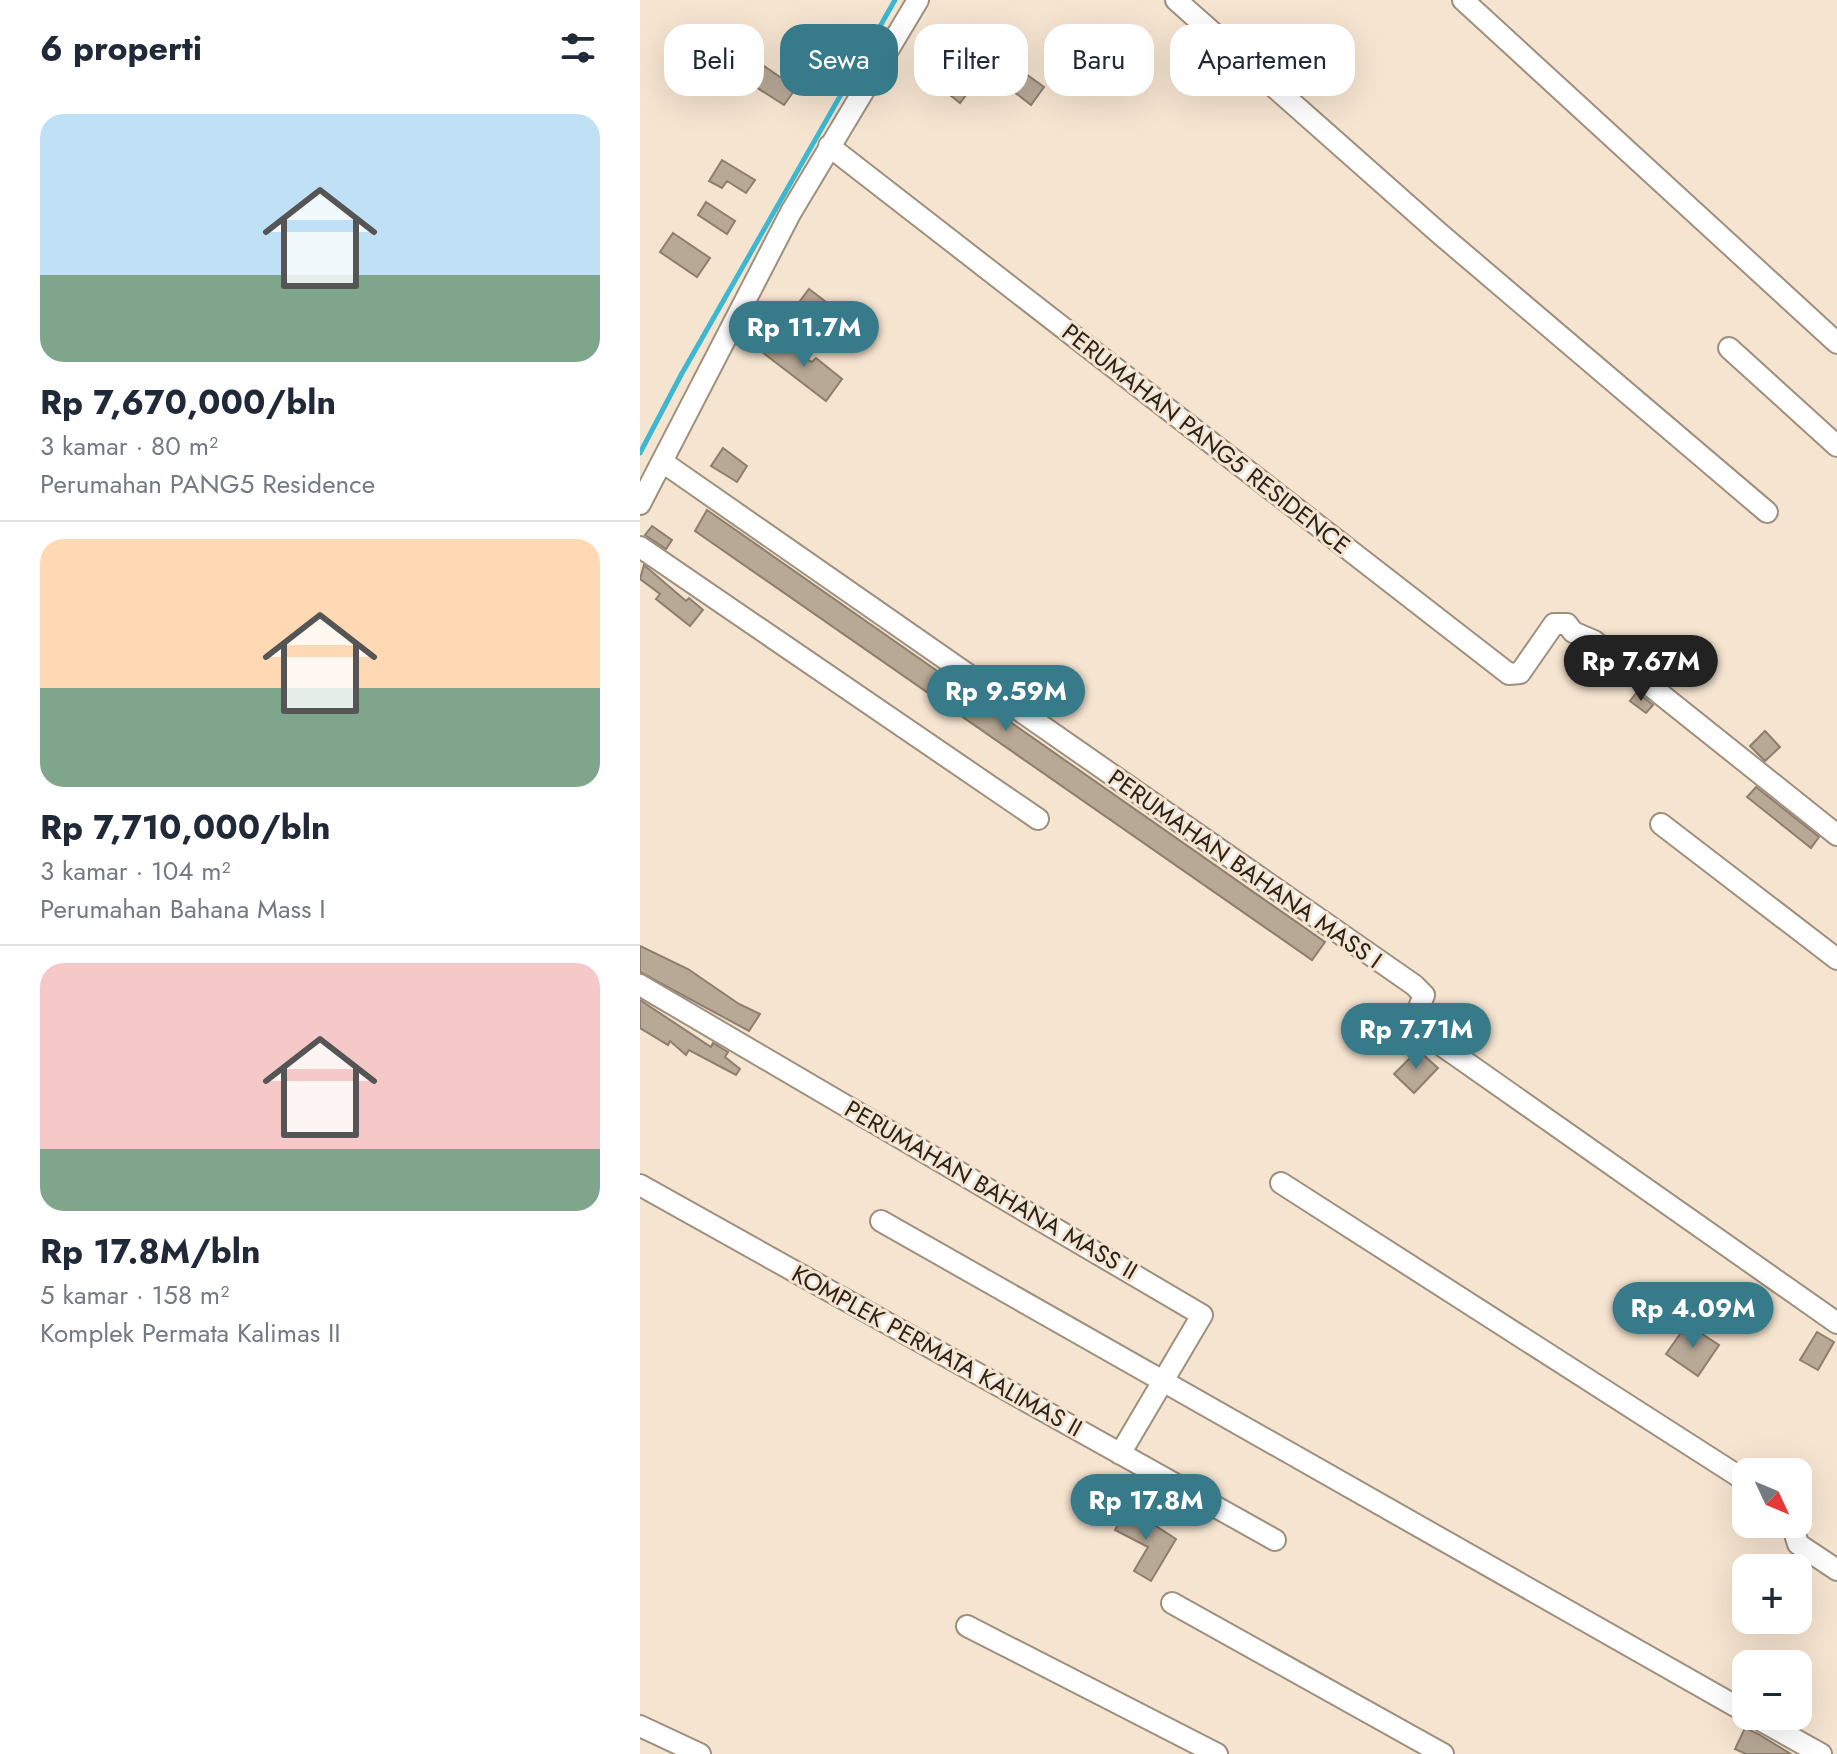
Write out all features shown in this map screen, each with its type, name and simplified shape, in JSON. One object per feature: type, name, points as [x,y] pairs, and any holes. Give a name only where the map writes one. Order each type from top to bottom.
[{"type":"street","points":[[640,504],[664,463],[725,336],[829,146],[918,0]]},
{"type":"street","points":[[1176,0],[1439,233],[1767,512]]},
{"type":"street","points":[[1463,0],[1837,343]]},
{"type":"street","name":"PERUMAHAN PANG5 RESIDENCE","points":[[829,146],[1509,674],[1520,673],[1554,624],[1567,624],[1573,632],[1594,641],[1837,835]]},
{"type":"street","points":[[1729,348],[1837,446]]},
{"type":"street","name":"PERUMAHAN BAHANA MASS I","points":[[664,463],[1414,985],[1423,993],[1423,1005],[1414,1020],[1417,1028],[1837,1323]]},
{"type":"street","points":[[640,547],[1038,819]]},
{"type":"street","points":[[1661,824],[1837,959]]},
{"type":"street","name":"PERUMAHAN BAHANA MASS II","points":[[640,985],[1202,1315],[1120,1454]]},
{"type":"street","points":[[1281,1183],[1732,1472]]},
{"type":"street","name":"KOMPLEK PERMATA KALIMAS II","points":[[640,1185],[1275,1540]]},
{"type":"street","points":[[881,1221],[1732,1704]]},
{"type":"street","points":[[1796,1538],[1798,1544],[1837,1570]]},
{"type":"street","points":[[1172,1603],[1443,1754]]},
{"type":"street","points":[[967,1626],[1217,1754]]},
{"type":"street","points":[[640,1726],[700,1754]]},
{"type":"street","points":[[1778,1730],[1821,1754]]},
{"type":"building","points":[[764,66],[780,77],[780,96],[790,96],[784,105],[764,92]]},
{"type":"building","points":[[1028,75],[1044,87],[1031,105],[1019,96],[1028,96]]},
{"type":"building","points":[[951,96],[965,96],[960,103]]},
{"type":"building","points":[[722,160],[755,180],[746,193],[727,181],[722,188],[709,181]]},
{"type":"building","points":[[706,202],[735,221],[727,234],[698,215]]},
{"type":"building","points":[[673,233],[710,258],[697,277],[660,252]]},
{"type":"building","points":[[809,289],[838,311],[824,331],[794,309]]},
{"type":"building","points":[[774,336],[806,359],[812,362],[816,358],[842,379],[826,401],[762,352]]},
{"type":"building","points":[[723,448],[747,466],[737,482],[711,466]]},
{"type":"building","points":[[707,510],[1325,942],[1312,960],[695,531]]},
{"type":"building","points":[[652,526],[672,540],[666,549],[645,535]]},
{"type":"building","points":[[644,565],[686,601],[689,598],[703,610],[690,626],[656,599],[660,594],[640,579]]},
{"type":"building","points":[[1666,654],[1682,667],[1671,680],[1655,668]]},
{"type":"building","points":[[1637,692],[1653,705],[1646,713],[1630,701]]},
{"type":"building","points":[[1765,731],[1780,747],[1765,761],[1750,746]]},
{"type":"building","points":[[1756,787],[1819,837],[1811,848],[1747,797]]},
{"type":"building","points":[[640,946],[688,969],[739,1004],[760,1014],[749,1031],[640,972]]},
{"type":"building","points":[[640,1000],[711,1047],[713,1043],[728,1052],[725,1057],[740,1069],[736,1075],[689,1050],[686,1055],[670,1041],[668,1045],[640,1028]]},
{"type":"building","points":[[1418,1050],[1438,1068],[1414,1093],[1394,1074]]},
{"type":"building","points":[[1687,1324],[1719,1345],[1698,1376],[1666,1354]]},
{"type":"building","points":[[1817,1332],[1834,1342],[1818,1370],[1800,1360]]},
{"type":"building","points":[[1127,1507],[1176,1539],[1151,1581],[1134,1571],[1148,1547],[1115,1530]]},
{"type":"building","points":[[1744,1730],[1749,1730],[1791,1754],[1746,1754],[1735,1749]]},
{"type":"waterway","points":[[640,453],[681,375],[895,0]]}]
